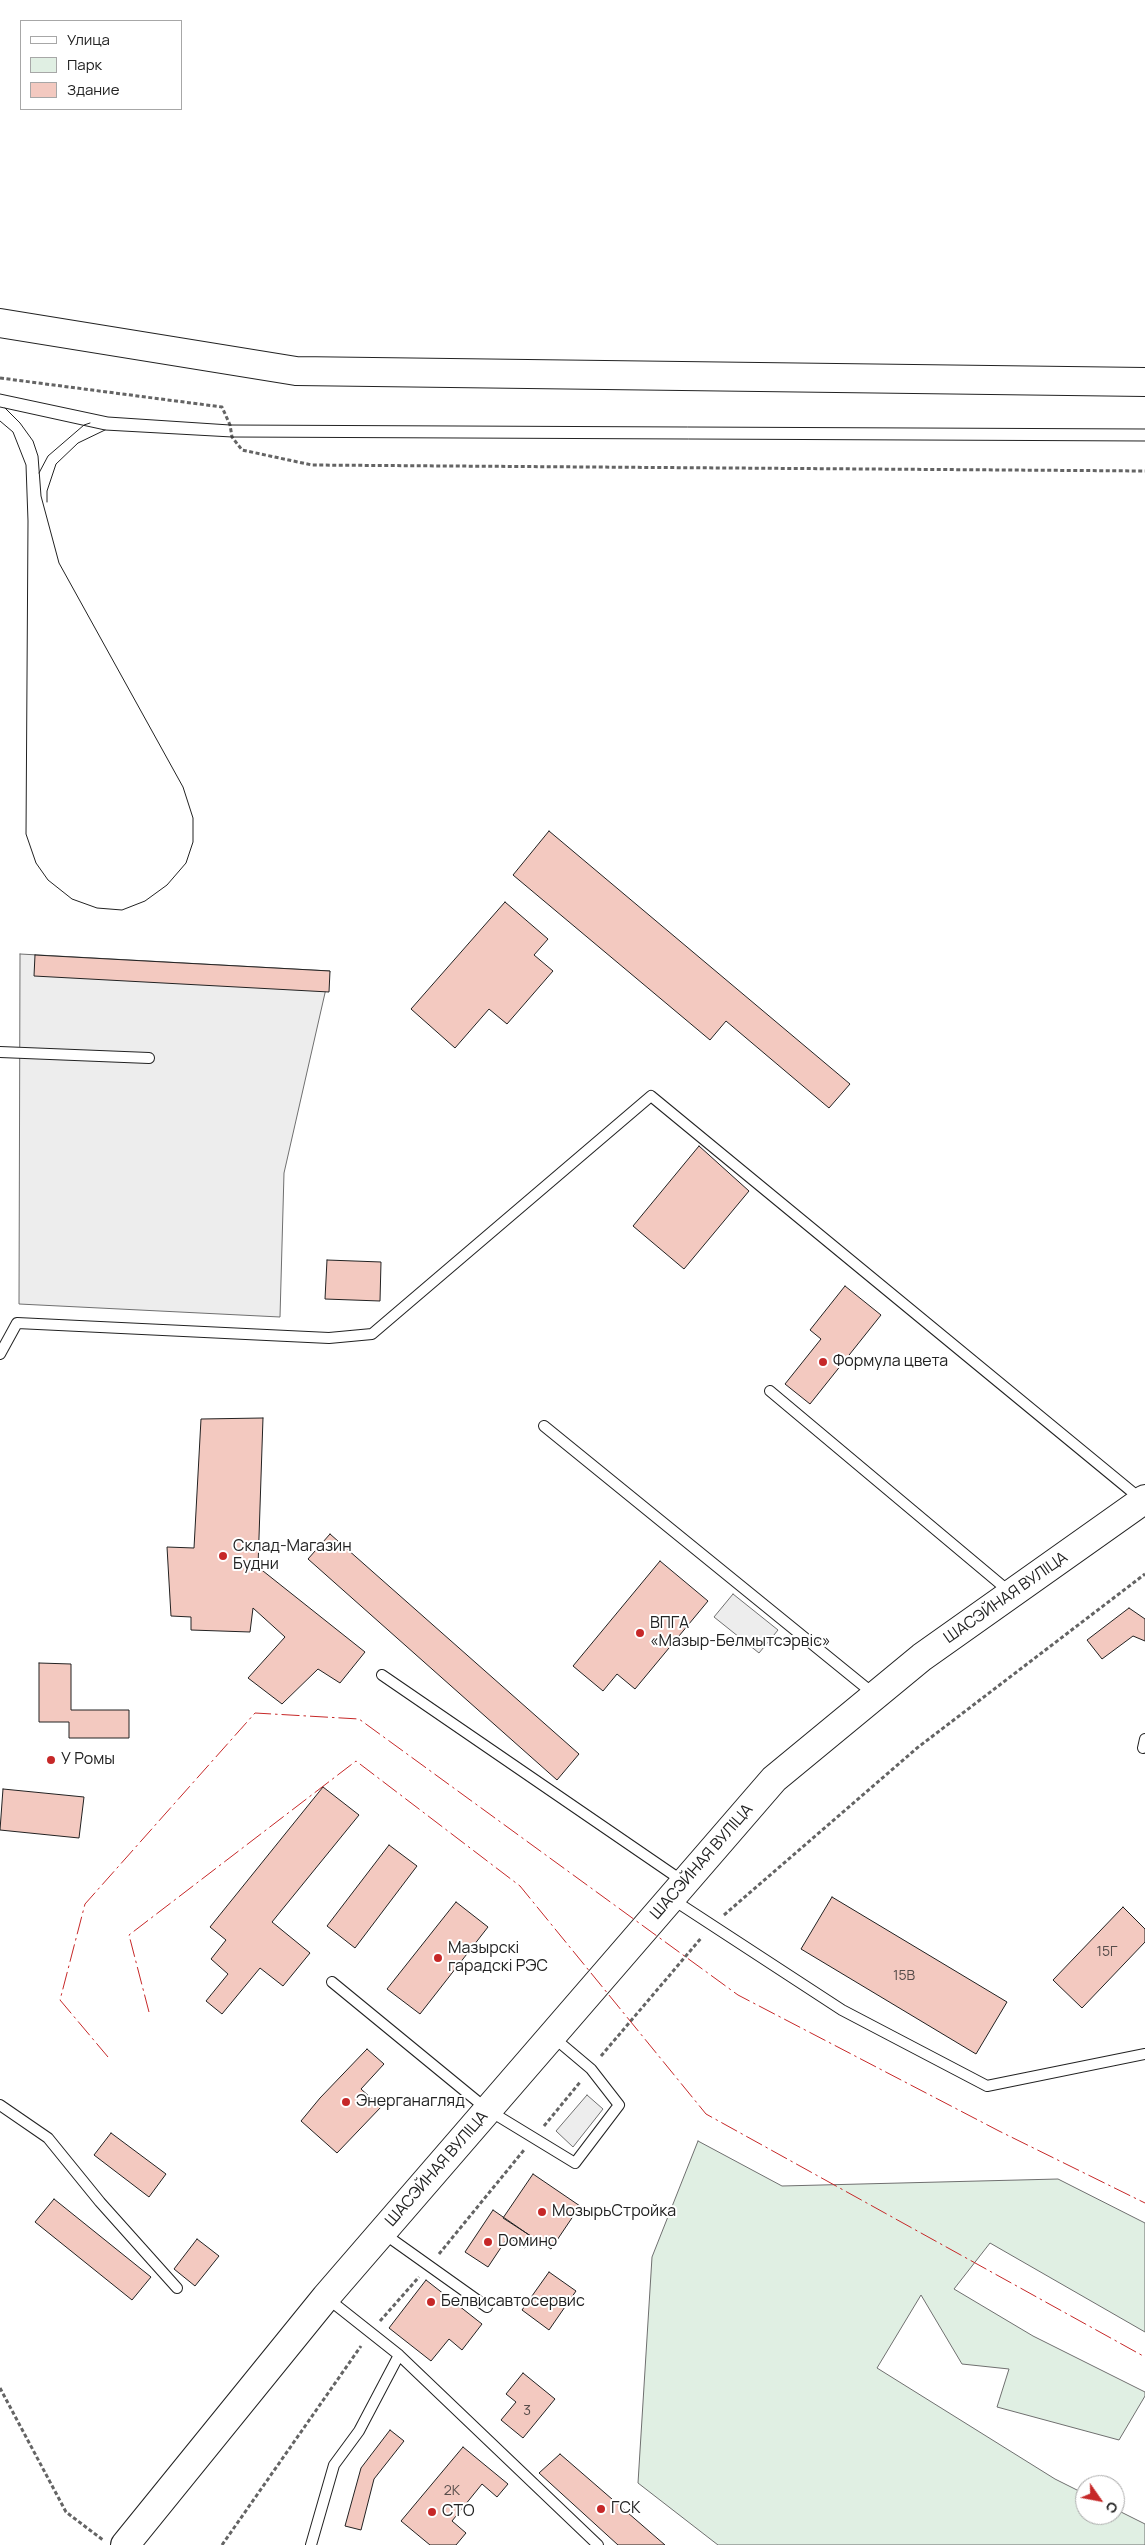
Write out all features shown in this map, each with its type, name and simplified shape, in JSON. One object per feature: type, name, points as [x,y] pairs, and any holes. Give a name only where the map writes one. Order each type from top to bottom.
[{"type":"main road","points":[[0,323],[296,371],[614,377],[1145,382]]},
{"type":"main road","name":"ШАСЭЙНАЯ ВУЛІЦА","points":[[125,2545],[326,2297],[774,1779],[922,1657],[1144,1500]]},
{"type":"lane","points":[[0,1052],[149,1058]]},
{"type":"lane","points":[[0,1354],[17,1323],[329,1338],[372,1334],[651,1096],[1144,1500]]},
{"type":"lane","points":[[770,1390],[1012,1594]]},
{"type":"lane","points":[[544,1426],[876,1696]]},
{"type":"lane","points":[[382,1675],[678,1891],[712,1925],[842,2010],[987,2086],[1145,2054]]},
{"type":"lane","points":[[332,1982],[488,2110],[575,2163],[619,2105],[591,2069],[552,2036]]},
{"type":"lane","points":[[0,2105],[48,2138],[100,2202],[176,2288]]},
{"type":"lane","points":[[382,2233],[487,2307]]},
{"type":"lane","points":[[326,2297],[400,2355],[598,2545]]},
{"type":"lane","points":[[311,2545],[334,2465],[359,2431],[400,2355]]},
{"type":"path","points":[[0,378],[222,407],[230,425],[232,437],[242,450],[312,465],[1145,471]]},
{"type":"path","points":[[222,2545],[370,2332],[428,2267],[712,1925],[916,1748],[1145,1574]]},
{"type":"path","points":[[0,2388],[66,2512],[110,2545]]},
{"type":"green space","points":[[698,2141],[782,2186],[1058,2179],[1145,2223],[1145,2332],[990,2243],[954,2289],[1033,2336],[1145,2392],[1145,2396],[1119,2440],[997,2407],[1009,2369],[962,2364],[921,2295],[877,2368],[1055,2479],[1075,2489],[1075,2525],[1125,2525],[1125,2514],[1145,2524],[1145,2545],[718,2545],[638,2483],[652,2257]]},
{"type":"shaded area","points":[[20,954],[330,971],[284,1173],[280,1317],[19,1304]]},
{"type":"shaded area","points":[[733,1594],[778,1630],[759,1653],[714,1617]]},
{"type":"shaded area","points":[[587,2095],[603,2109],[573,2147],[556,2131]]},
{"type":"building","points":[[549,831],[850,1084],[829,1108],[726,1021],[710,1040],[513,875]]},
{"type":"building","points":[[505,902],[548,939],[534,955],[553,971],[507,1024],[489,1009],[455,1048],[411,1009]]},
{"type":"building","points":[[35,955],[330,971],[329,992],[34,976]]},
{"type":"building","points":[[699,1146],[749,1191],[684,1269],[633,1226]]},
{"type":"building","points":[[327,1260],[381,1262],[380,1301],[325,1299]]},
{"type":"building","name":"Формула цвета","points":[[845,1286],[881,1315],[810,1404],[785,1384],[821,1339],[810,1330]]},
{"type":"building","points":[[263,1418],[258,1567],[365,1652],[340,1683],[318,1669],[282,1704],[248,1678],[285,1637],[253,1608],[250,1632],[191,1630],[191,1617],[171,1616],[167,1547],[194,1548],[201,1419]]},
{"type":"building","points":[[330,1534],[579,1754],[557,1780],[308,1559]]},
{"type":"building","name":"ВПГА «Мазыр-Белмытсэрвіс»","points":[[660,1561],[708,1601],[635,1689],[617,1674],[603,1691],[573,1666]]},
{"type":"building","points":[[1129,1608],[1145,1619],[1145,1641],[1133,1636],[1102,1659],[1087,1640]]},
{"type":"building","points":[[39,1663],[71,1664],[71,1710],[129,1710],[129,1738],[69,1738],[69,1722],[39,1722]]},
{"type":"building","points":[[323,1787],[359,1815],[272,1922],[310,1953],[283,1986],[260,1968],[222,2014],[206,2001],[228,1974],[211,1959],[226,1940],[210,1927]]},
{"type":"building","points":[[3,1789],[84,1797],[79,1838],[0,1830]]},
{"type":"building","points":[[389,1845],[417,1866],[355,1948],[327,1926]]},
{"type":"building","points":[[832,1897],[1007,2002],[976,2054],[801,1949]]},
{"type":"building","name":"Мазырскі гарадскі РЭС","points":[[456,1902],[488,1927],[420,2014],[387,1989]]},
{"type":"building","points":[[1123,1907],[1145,1929],[1145,1942],[1082,2008],[1053,1980]]},
{"type":"building","name":"Энерганагляд","points":[[367,2049],[384,2064],[361,2089],[381,2107],[337,2153],[301,2121],[320,2098]]},
{"type":"building","points":[[111,2133],[166,2174],[149,2197],[94,2155]]},
{"type":"building","name":"МозырьСтройка","points":[[533,2174],[580,2206],[551,2249],[503,2218]]},
{"type":"building","points":[[54,2199],[151,2277],[132,2300],[35,2222]]},
{"type":"building","name":"Dомино","points":[[493,2210],[532,2237],[525,2248],[508,2237],[488,2267],[465,2252]]},
{"type":"building","points":[[197,2239],[219,2256],[195,2286],[174,2269]]},
{"type":"building","points":[[549,2272],[576,2291],[549,2330],[522,2310]]},
{"type":"building","name":"Белвисавтосервис","points":[[426,2280],[482,2324],[462,2350],[449,2339],[431,2361],[389,2328]]},
{"type":"building","points":[[523,2373],[555,2399],[523,2438],[501,2420],[516,2402],[506,2394]]},
{"type":"building","points":[[390,2430],[404,2441],[374,2479],[361,2530],[345,2526],[361,2468]]},
{"type":"building","points":[[463,2447],[508,2484],[497,2497],[482,2484],[452,2521],[466,2533],[456,2545],[430,2545],[401,2521]]},
{"type":"building","name":"ГСК","points":[[560,2454],[665,2545],[618,2545],[539,2473]]},
{"type":"tram line","points":[[0,394],[108,417],[230,425],[1145,429]]},
{"type":"tram line","points":[[0,407],[105,430],[232,437],[1145,441]]},
{"type":"tram line","points":[[0,421],[13,432],[26,465],[28,521],[26,834],[36,863],[48,880],[72,899],[97,908],[122,910],[145,901],[167,885],[186,863],[193,842],[193,818],[183,787],[59,563],[41,496],[38,456],[33,441],[20,423],[5,408]]},
{"type":"tram line","points":[[39,473],[48,456],[84,425],[90,423]]},
{"type":"tram line","points":[[47,502],[47,491],[56,464],[78,443],[105,430]]},
{"type":"power","points":[[108,2057],[60,2000],[85,1904],[255,1713],[359,1719],[738,1995],[999,2131],[1145,2203]]},
{"type":"power","points":[[149,2012],[129,1935],[356,1761],[520,1886],[706,2114],[1145,2357]]},
{"type":"place","name":"Формула цвета","points":[[823,1362]]},
{"type":"place","name":"Склад-Магазин Будни","points":[[223,1556]]},
{"type":"place","name":"ВПГА «Мазыр-Белмытсэрвіс»","points":[[640,1633]]},
{"type":"place","name":"У Ромы","points":[[51,1760]]},
{"type":"place","name":"Мазырскі гарадскі РЭС","points":[[438,1958]]},
{"type":"place","name":"Энерганагляд","points":[[346,2102]]},
{"type":"place","name":"МозырьСтройка","points":[[542,2212]]},
{"type":"place","name":"Dомино","points":[[488,2242]]},
{"type":"place","name":"Белвисавтосервис","points":[[431,2302]]},
{"type":"place","name":"ГСК","points":[[601,2509]]},
{"type":"place","name":"СТО","points":[[432,2512]]}]
